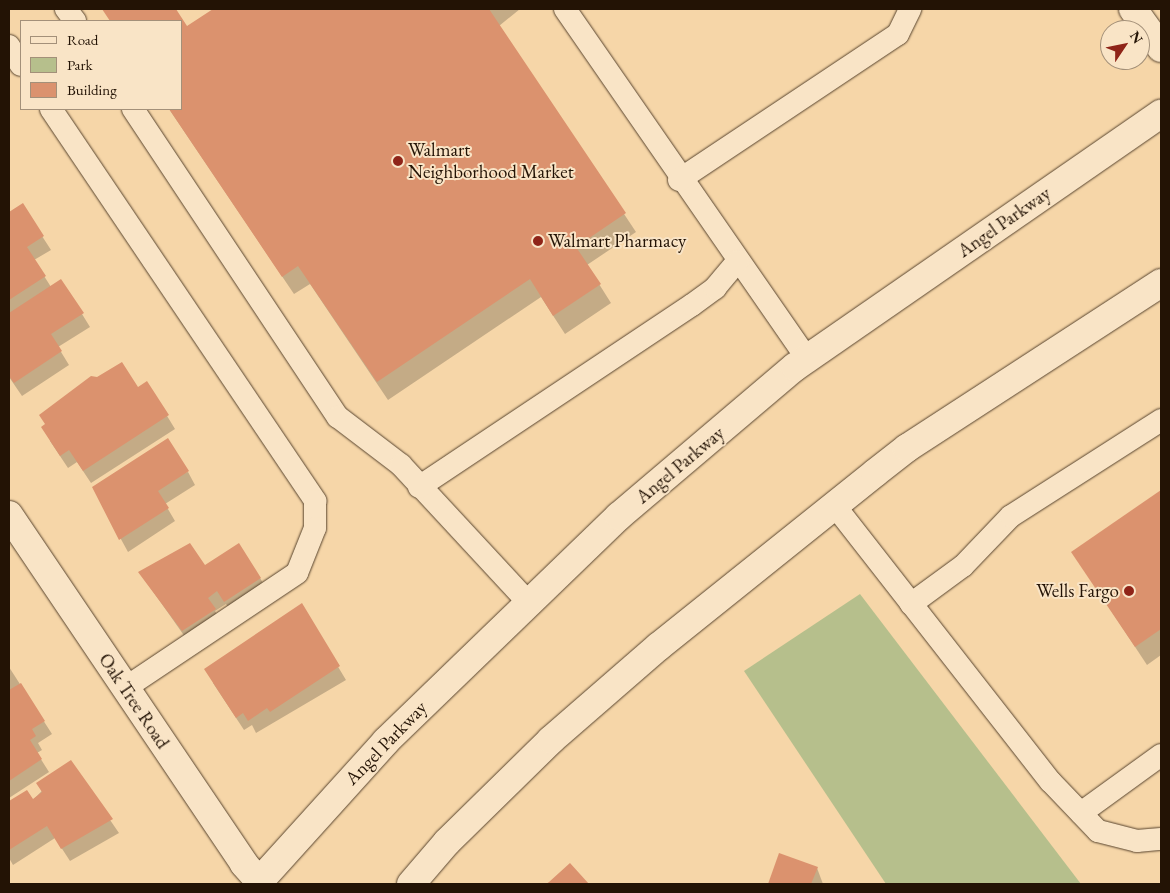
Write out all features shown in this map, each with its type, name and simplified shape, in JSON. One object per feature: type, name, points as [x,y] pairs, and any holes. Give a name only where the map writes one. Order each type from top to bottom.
[{"type":"main road","points":[[1134,9],[1161,48]]},
{"type":"main road","name":"Angel Parkway","points":[[259,884],[386,741],[527,600],[619,516],[807,358],[1161,114]]},
{"type":"main road","points":[[411,884],[446,842],[551,740],[658,647],[907,448],[1161,283]]},
{"type":"main road","name":"Oak Tree Road","points":[[12,528],[125,688],[259,884]]},
{"type":"lane","points":[[66,9],[74,20]]},
{"type":"lane","points":[[565,9],[680,180],[807,358]]},
{"type":"lane","points":[[680,180],[898,34],[910,9]]},
{"type":"lane","points":[[9,46],[20,63]]},
{"type":"lane","points":[[52,110],[315,501],[315,528],[297,573],[125,688]]},
{"type":"lane","points":[[134,110],[338,417],[401,465],[527,600]]},
{"type":"lane","points":[[420,487],[692,305],[738,260]]},
{"type":"lane","points":[[911,604],[963,566],[1011,516],[1161,420]]},
{"type":"lane","points":[[835,506],[1051,782],[1098,831],[1137,841],[1161,839]]},
{"type":"lane","points":[[1081,813],[1161,754]]},
{"type":"green space","points":[[860,594],[1081,884],[886,884],[744,671]]},
{"type":"building","name":"Walmart Neighborhood Market","points":[[102,9],[176,9],[187,26],[213,9],[489,9],[626,213],[576,247],[601,284],[553,316],[530,279],[377,382],[298,266],[282,277],[170,110],[182,110],[182,20],[109,20]]},
{"type":"building","points":[[23,203],[44,236],[27,247],[46,276],[9,300],[9,212]]},
{"type":"building","points":[[61,279],[84,313],[51,334],[62,351],[14,383],[9,376],[9,313]]},
{"type":"building","points":[[122,362],[138,387],[147,381],[169,415],[83,471],[69,450],[60,456],[41,427],[45,424],[39,415],[91,376],[97,377]]},
{"type":"building","points":[[168,438],[189,471],[158,491],[169,508],[119,540],[92,487]]},
{"type":"building","name":"Wells Fargo","points":[[1161,490],[1161,629],[1135,647],[1071,552]]},
{"type":"building","points":[[190,543],[205,565],[239,543],[261,578],[224,602],[217,591],[208,598],[216,609],[182,631],[138,572]]},
{"type":"building","points":[[302,603],[340,666],[270,712],[267,708],[248,721],[243,713],[236,718],[204,669]]},
{"type":"building","points":[[21,683],[45,721],[32,729],[36,736],[30,740],[42,759],[9,781],[9,690]]},
{"type":"building","points":[[71,760],[113,819],[61,849],[47,826],[9,850],[9,801],[27,790],[33,799],[42,792],[36,783]]},
{"type":"building","points":[[779,853],[818,867],[811,884],[768,884]]},
{"type":"building","points":[[570,863],[589,884],[546,884],[549,882]]},
{"type":"place","name":"Walmart Neighborhood Market","points":[[398,161]]},
{"type":"place","name":"Walmart Pharmacy","points":[[538,241]]},
{"type":"place","name":"Wells Fargo","points":[[1129,591]]}]
